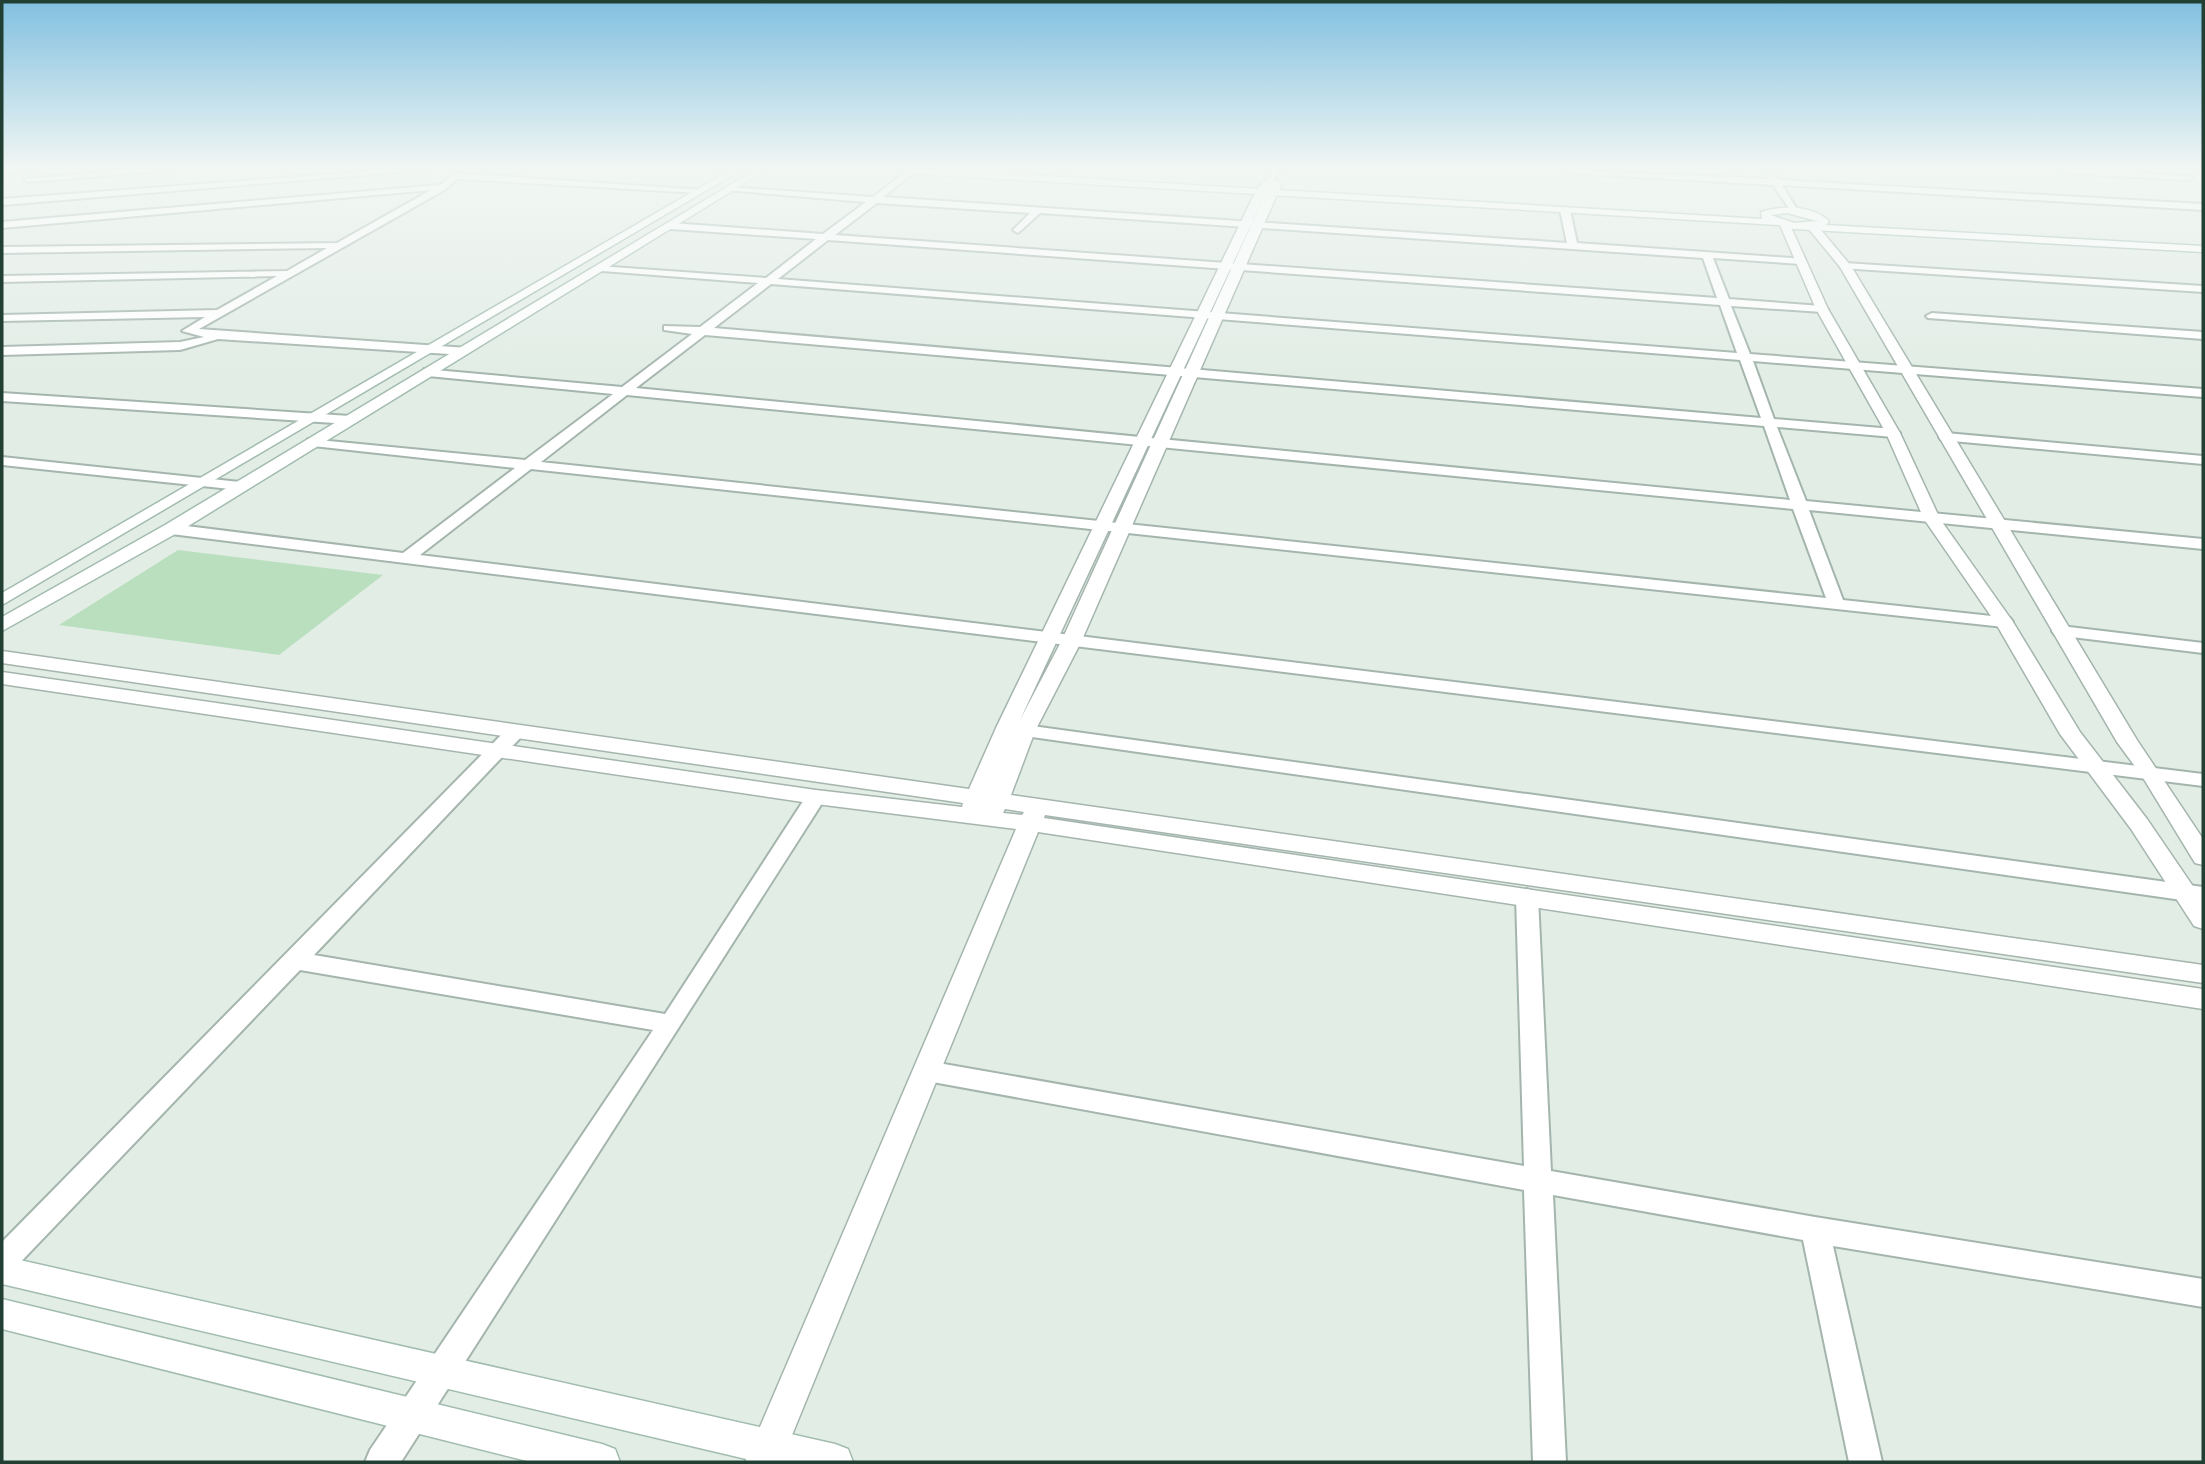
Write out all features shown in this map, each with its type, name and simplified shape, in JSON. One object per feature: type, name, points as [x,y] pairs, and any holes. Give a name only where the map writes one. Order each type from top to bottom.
[{"type":"street","points":[[351,238],[188,331],[224,337],[464,351]]},
{"type":"street","points":[[2,600],[618,238]]},
{"type":"street","points":[[2,625],[171,529],[651,238]]},
{"type":"street","points":[[409,556],[823,238]]},
{"type":"street","points":[[843,238],[1822,309]]},
{"type":"street","points":[[984,807],[1049,639],[1102,527],[1151,443],[1247,238]]},
{"type":"street","points":[[1450,238],[1801,261]]},
{"type":"street","points":[[1571,238],[1573,246]]},
{"type":"street","points":[[1792,238],[1822,309],[1893,433],[1933,519],[2004,622],[2071,734],[2195,894],[2203,920]]},
{"type":"street","points":[[1826,238],[1909,369],[1946,437],[2128,742],[2152,774],[2203,857]]},
{"type":"street","points":[[2049,238],[2203,249]]},
{"type":"street","points":[[2,250],[339,245]]},
{"type":"street","points":[[1707,255],[1837,606]]},
{"type":"street","points":[[581,260],[769,281],[2203,393]]},
{"type":"street","points":[[1845,265],[2203,289]]},
{"type":"street","points":[[2,279],[288,273]]},
{"type":"street","points":[[2,318],[219,312]]},
{"type":"street","points":[[1932,316],[2203,336]]},
{"type":"street","points":[[668,328],[1893,433]]},
{"type":"street","points":[[2,351],[180,346],[224,337]]},
{"type":"street","points":[[428,372],[2203,544]]},
{"type":"street","points":[[2,397],[350,420]]},
{"type":"street","points":[[1946,437],[2203,460]]},
{"type":"street","points":[[313,442],[2004,622]]},
{"type":"street","points":[[984,807],[1071,642],[1121,529],[1151,443]]},
{"type":"street","points":[[2,461],[240,486]]},
{"type":"street","points":[[171,529],[409,556],[1071,642],[2203,780]]},
{"type":"street","points":[[2061,631],[2203,648]]},
{"type":"street","points":[[2,657],[516,731],[1527,897],[2203,999]]},
{"type":"street","points":[[2,678],[816,797],[984,807]]},
{"type":"street","points":[[2,1262],[516,731]]},
{"type":"street","points":[[1025,731],[2195,894]]},
{"type":"street","points":[[382,1462],[671,1024],[816,797]]},
{"type":"street","points":[[1034,815],[2203,974]]},
{"type":"street","points":[[766,1454],[1034,815]]},
{"type":"street","points":[[1527,897],[1549,1462]]},
{"type":"street","points":[[293,960],[671,1024]]},
{"type":"street","points":[[927,1071],[1815,1230],[2203,1293]]},
{"type":"street","points":[[1815,1230],[1865,1462]]},
{"type":"street","points":[[2,1270],[443,1371],[766,1454],[835,1462]]},
{"type":"street","points":[[2,1314],[602,1462]]},
{"type":"green space","points":[[178,550],[383,575],[279,655],[59,625]]}]
